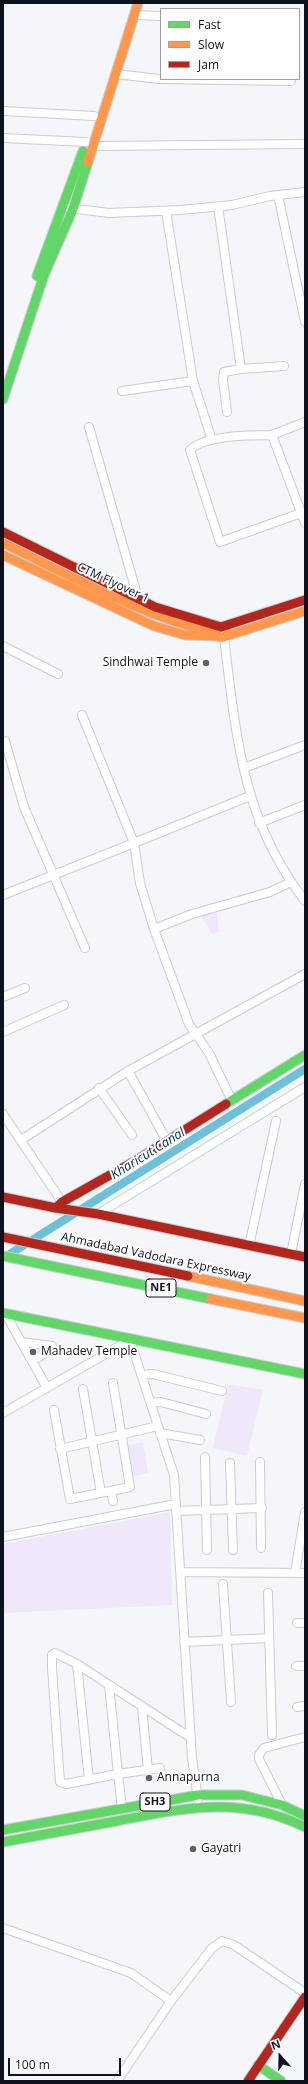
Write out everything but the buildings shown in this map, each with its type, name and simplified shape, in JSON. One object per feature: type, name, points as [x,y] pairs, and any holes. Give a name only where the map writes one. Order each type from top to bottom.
[{"type":"main road","points":[[3,399],[44,275],[73,209],[89,144],[94,116],[131,3]]},
{"type":"main road","points":[[3,375],[37,273],[116,74],[138,3]]},
{"type":"main road","points":[[3,532],[155,607],[221,634],[258,615],[305,600]]},
{"type":"main road","name":"CTM Flyover 1","points":[[3,543],[142,610],[185,626],[221,634]]},
{"type":"main road","points":[[3,555],[155,628],[185,636],[202,638],[261,625],[305,611]]},
{"type":"main road","points":[[258,615],[261,625]]},
{"type":"main road","points":[[59,1205],[167,1141],[305,1055]]},
{"type":"main road","points":[[3,1197],[59,1205],[305,1257]]},
{"type":"main road","name":"Ahmadabad Vadodara Expressway","points":[[4,1238],[305,1301]]},
{"type":"main road","name":"NE1","points":[[3,1256],[305,1318]]},
{"type":"main road","points":[[4,1313],[130,1340],[305,1374]]},
{"type":"main road","name":"SH3","points":[[3,1830],[198,1795],[242,1795],[282,1805],[305,1816]]},
{"type":"main road","points":[[3,1842],[199,1807],[234,1806],[251,1808],[276,1815],[305,1827]]},
{"type":"main road","points":[[254,2081],[261,2067],[305,1998]]},
{"type":"main road","points":[[248,2081],[261,2067],[305,2008]]},
{"type":"main road","points":[[261,2067],[281,2081]]},
{"type":"street","points":[[134,15],[160,16]]},
{"type":"street","points":[[116,74],[160,79]]},
{"type":"street","points":[[204,80],[291,82]]},
{"type":"street","points":[[3,111],[94,116]]},
{"type":"street","points":[[3,138],[89,144],[305,144]]},
{"type":"street","points":[[63,206],[73,209],[109,213],[166,211],[218,206],[278,195],[305,192]]},
{"type":"street","points":[[278,195],[305,322]]},
{"type":"street","points":[[218,206],[241,369]]},
{"type":"street","points":[[166,211],[193,381],[212,440]]},
{"type":"street","points":[[227,412],[223,379],[224,372],[241,369],[284,366]]},
{"type":"street","points":[[122,392],[193,381]]},
{"type":"street","points":[[301,513],[220,542],[190,450],[194,445],[212,440],[272,435],[305,422]]},
{"type":"street","points":[[89,427],[138,598]]},
{"type":"street","points":[[272,435],[305,523]]},
{"type":"street","points":[[221,634],[235,722],[250,796],[259,823],[291,882],[305,900]]},
{"type":"street","points":[[3,646],[58,674]]},
{"type":"street","points":[[82,715],[134,843],[140,883],[154,929],[189,1024],[209,1053],[232,1100]]},
{"type":"street","points":[[5,741],[24,807],[84,948]]},
{"type":"street","points":[[244,768],[305,745]]},
{"type":"street","points":[[3,895],[250,796]]},
{"type":"street","points":[[259,823],[305,805]]},
{"type":"street","points":[[154,929],[192,914],[270,892],[291,882]]},
{"type":"street","points":[[21,1140],[99,1088],[128,1071],[305,974]]},
{"type":"street","points":[[3,997],[25,988]]},
{"type":"street","points":[[3,1032],[64,1005]]},
{"type":"street","points":[[128,1071],[167,1141]]},
{"type":"street","points":[[98,1214],[305,1087]]},
{"type":"street","points":[[99,1088],[132,1135]]},
{"type":"street","points":[[3,1114],[21,1140],[59,1205]]},
{"type":"street","points":[[249,1246],[276,1121]]},
{"type":"street","points":[[291,1254],[305,1184]]},
{"type":"street","points":[[4,1313],[47,1388]]},
{"type":"street","points":[[3,1413],[130,1340],[174,1475],[191,1738],[199,1807]]},
{"type":"street","points":[[21,1342],[52,1346],[52,1349],[32,1361]]},
{"type":"street","points":[[141,1375],[153,1374],[222,1391]]},
{"type":"street","points":[[54,1410],[70,1499],[130,1487],[113,1383]]},
{"type":"street","points":[[83,1389],[101,1493]]},
{"type":"street","points":[[150,1403],[161,1402],[206,1414]]},
{"type":"street","points":[[60,1449],[122,1435],[159,1430],[200,1440]]},
{"type":"street","points":[[204,1457],[207,1550]]},
{"type":"street","points":[[260,1462],[262,1508],[261,1548]]},
{"type":"street","points":[[230,1463],[233,1550]]},
{"type":"street","points":[[111,1491],[113,1501]]},
{"type":"street","points":[[3,1537],[176,1507],[206,1510],[262,1508]]},
{"type":"street","points":[[295,1573],[305,1512]]},
{"type":"street","points":[[180,1572],[305,1573]]},
{"type":"street","points":[[223,1584],[231,1702]]},
{"type":"street","points":[[268,1593],[272,1736]]},
{"type":"street","points":[[184,1642],[269,1638]]},
{"type":"street","points":[[160,1768],[66,1784],[60,1782],[58,1773],[52,1654],[55,1653],[77,1664],[191,1738]]},
{"type":"street","points":[[77,1664],[89,1780]]},
{"type":"street","points":[[296,1666],[305,1666]]},
{"type":"street","points":[[109,1685],[122,1808]]},
{"type":"street","points":[[142,1707],[148,1770]]},
{"type":"street","points":[[282,1805],[259,1759],[259,1755],[264,1748],[305,1737]]},
{"type":"street","points":[[3,1928],[131,1973],[171,2001]]},
{"type":"street","points":[[117,2081],[171,2001],[212,1948],[222,1941],[234,1945],[305,1993]]},
{"type":"shaded area","points":[[217,913],[219,931],[212,934],[201,915]]},
{"type":"shaded area","points":[[228,1384],[263,1390],[247,1456],[213,1448]]},
{"type":"shaded area","points":[[143,1442],[148,1473],[132,1477],[127,1445]]},
{"type":"shaded area","points":[[170,1512],[172,1605],[3,1613],[3,1544]]},
{"type":"waterway","name":"Kharicut Canal","points":[[5,1257],[305,1069]]},
{"type":"traffic: fast","points":[[37,276],[83,151]]},
{"type":"traffic: fast","points":[[3,399],[44,275],[73,209],[88,162]]},
{"type":"traffic: fast","points":[[226,1104],[305,1055]]},
{"type":"traffic: fast","points":[[3,1256],[211,1299]]},
{"type":"traffic: fast","points":[[3,1313],[305,1374]]},
{"type":"traffic: fast","points":[[3,1830],[198,1795],[242,1795],[282,1805],[305,1816]]},
{"type":"traffic: fast","points":[[3,1842],[166,1812],[212,1807],[257,1811],[281,1817],[305,1827]]},
{"type":"traffic: fast","points":[[258,2065],[281,2081]]},
{"type":"traffic: slow","points":[[88,162],[138,3]]},
{"type":"traffic: slow","points":[[3,543],[134,606],[188,626],[216,633]]},
{"type":"traffic: slow","points":[[3,555],[154,626],[185,635],[218,636]]},
{"type":"traffic: slow","points":[[226,636],[305,611]]},
{"type":"traffic: slow","points":[[220,627],[224,627],[226,628],[227,632],[226,636],[220,637],[217,634],[217,630],[220,627]]},
{"type":"traffic: slow","points":[[188,1276],[305,1301]]},
{"type":"traffic: slow","points":[[211,1299],[305,1318]]},
{"type":"traffic: jam","points":[[3,532],[155,607],[221,627],[305,600]]},
{"type":"traffic: jam","points":[[56,1208],[62,1202],[135,1161],[226,1104]]},
{"type":"traffic: jam","points":[[3,1197],[56,1208],[98,1214],[305,1257]]},
{"type":"traffic: jam","points":[[3,1237],[188,1276]]},
{"type":"traffic: jam","points":[[248,2081],[305,1997]]},
{"type":"place","name":"Sindhwai Temple","points":[[206,663]]},
{"type":"place","name":"Mahadev Temple","points":[[33,1352]]},
{"type":"place","name":"Annapurna","points":[[149,1778]]},
{"type":"place","name":"Gayatri","points":[[193,1849]]}]
